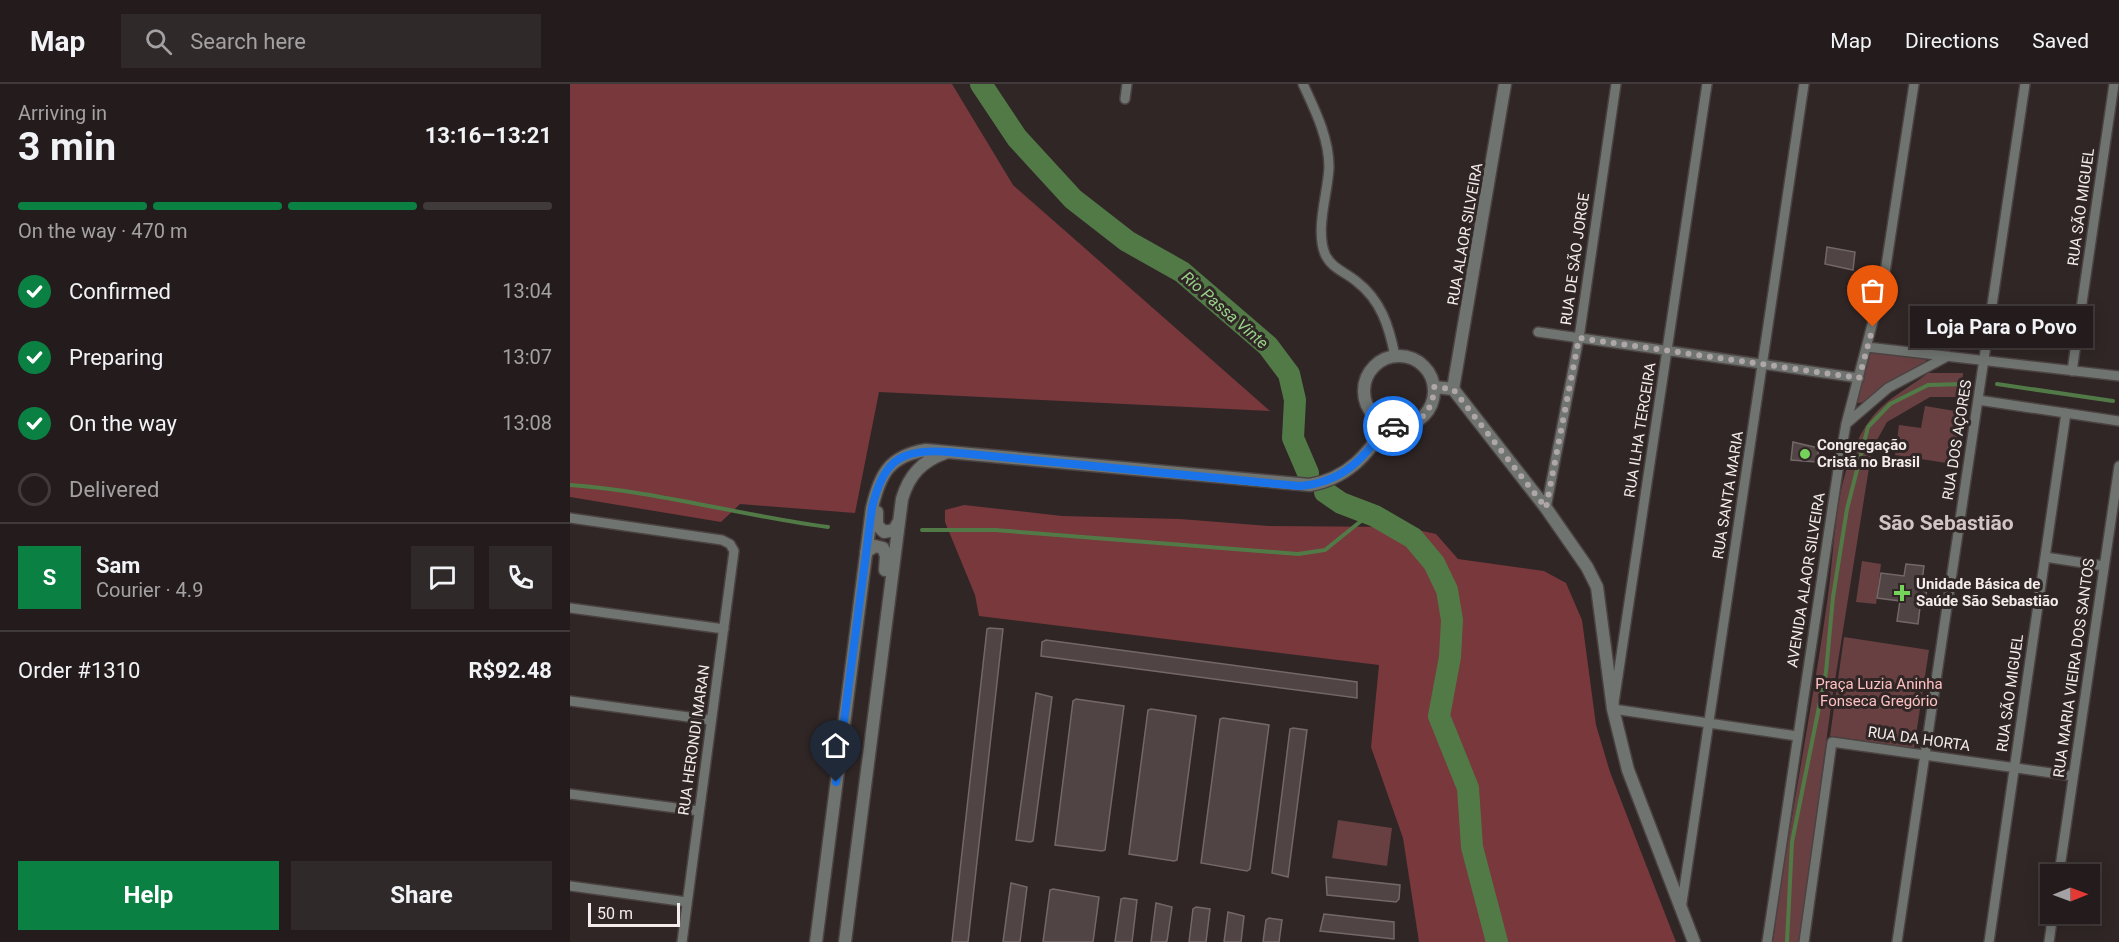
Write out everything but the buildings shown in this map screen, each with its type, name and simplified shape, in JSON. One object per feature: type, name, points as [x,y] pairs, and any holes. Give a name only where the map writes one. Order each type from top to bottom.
[{"type":"street","points":[[1125,99],[1127,84]]},
{"type":"street","points":[[1303,84],[1328,149],[1328,187],[1322,241],[1325,254],[1332,264],[1362,286],[1376,302],[1389,328],[1395,356]]},
{"type":"street","name":"RUA ALAOR SILVEIRA","points":[[1453,389],[1505,84]]},
{"type":"street","name":"RUA DE SÃO JORGE","points":[[1546,508],[1579,338],[1616,84]]},
{"type":"street","name":"RUA ILHA TERCEIRA","points":[[1613,709],[1707,84]]},
{"type":"street","name":"RUA SANTA MARIA","points":[[1681,911],[1804,84]]},
{"type":"street","name":"AVENIDA ALAOR SILVEIRA","points":[[1767,942],[1846,424],[1868,347],[1891,242],[1914,84]]},
{"type":"street","name":"RUA DOS AÇORES","points":[[1897,942],[2025,84]]},
{"type":"street","name":"RUA SÃO MIGUEL","points":[[2072,371],[2114,84]]},
{"type":"street","points":[[1538,332],[1859,378]]},
{"type":"street","points":[[1868,347],[2119,376]]},
{"type":"street","points":[[1395,356],[1409,357],[1421,364],[1430,374],[1434,387],[1432,402],[1421,419],[1401,427],[1387,425],[1370,412],[1363,391],[1366,377],[1375,365],[1395,356]]},
{"type":"street","points":[[1846,424],[1888,388],[1948,356]]},
{"type":"street","points":[[1434,387],[1453,389],[1546,508],[1587,567],[1597,587],[1613,709],[1628,770],[1694,942]]},
{"type":"street","points":[[1978,400],[2119,421]]},
{"type":"street","name":"RUA SÃO MIGUEL","points":[[1989,942],[2066,413]]},
{"type":"street","points":[[816,942],[872,508],[880,481],[888,467],[901,456],[926,450],[1299,486],[1322,483],[1352,468],[1368,453],[1387,425]]},
{"type":"street","points":[[845,942],[902,499],[913,474],[932,458],[949,452]]},
{"type":"street","name":"RUA MARIA VIEIRA DOS SANTOS","points":[[2060,864],[2119,466]]},
{"type":"street","points":[[880,481],[877,525],[880,530],[889,532],[894,530],[899,522]]},
{"type":"street","name":"RUA HERONDI MARAN","points":[[570,518],[722,540],[730,544],[734,551],[682,942]]},
{"type":"street","points":[[866,552],[875,546],[886,551],[883,588],[888,609]]},
{"type":"street","points":[[2045,557],[2104,566]]},
{"type":"street","points":[[570,608],[724,629]]},
{"type":"street","points":[[570,702],[711,720]]},
{"type":"street","points":[[1613,709],[1797,736]]},
{"type":"street","name":"RUA DA HORTA","points":[[1804,942],[1832,742],[2073,776]]},
{"type":"street","points":[[570,794],[699,811]]},
{"type":"street","points":[[570,886],[687,902]]},
{"type":"street","points":[[2049,942],[2052,924]]},
{"type":"green space","points":[[1869,351],[1925,358],[1927,362],[1886,383],[1868,400],[1858,403],[1856,402]]},
{"type":"green space","points":[[1928,373],[1963,373],[1962,397],[1930,397],[1887,422],[1872,449],[1832,699],[1799,942],[1773,942],[1822,639],[1844,477],[1858,440],[1880,408]]},
{"type":"green space","points":[[1925,406],[1961,412],[1953,464],[1895,455],[1899,425],[1921,428]]},
{"type":"green space","points":[[1862,561],[1881,564],[1876,604],[1856,602]]},
{"type":"green space","name":"Praça Luzia Aninha Fonseca Gregório","points":[[1844,637],[1929,650],[1914,748],[1830,736]]},
{"type":"green space","points":[[1338,820],[1392,828],[1387,866],[1332,858]]},
{"type":"shaded area","points":[[570,84],[952,84],[1013,185],[1270,411],[879,392],[855,513],[740,504],[721,522],[570,497]]},
{"type":"shaded area","points":[[964,505],[1062,516],[1180,519],[1269,526],[1404,527],[1436,534],[1458,559],[1544,571],[1566,583],[1582,620],[1596,725],[1610,772],[1676,942],[1419,942],[1403,838],[1371,747],[1379,665],[979,616],[975,595],[945,522],[945,510]]},
{"type":"waterway","name":"Rio Passa Vinte","points":[[981,84],[1017,138],[1073,199],[1127,241],[1182,272],[1268,346],[1289,374],[1295,400],[1293,438],[1308,473]]},
{"type":"waterway","points":[[1787,942],[1792,842],[1826,672],[1833,597],[1847,509],[1868,427],[1890,404],[1928,385],[1963,384]]},
{"type":"waterway","points":[[1997,384],[2113,401]]},
{"type":"waterway","points":[[570,485],[667,498],[828,527]]},
{"type":"waterway","name":"Rio Passa Vinte","points":[[1325,492],[1341,503],[1375,516],[1413,538],[1434,563],[1447,590],[1452,620],[1450,657],[1439,716],[1468,788],[1472,847],[1497,942]]},
{"type":"waterway","points":[[922,530],[995,530],[1298,554],[1325,550],[1366,517],[1375,516]]},
{"type":"way so far","points":[[1393,426],[1408,426],[1421,419],[1430,408],[1434,387],[1453,389],[1546,508],[1579,338],[1859,378],[1873,327]]},
{"type":"place","name":"Loja Para o Povo","points":[[1873,327]]},
{"type":"place","name":"Congregação Cristã no Brasil","points":[[1805,454]]},
{"type":"place","name":"Unidade Básica de Saúde São Sebastião","points":[[1902,593]]},
{"type":"district","name":"São Sebastião","points":[[1946,523]]},
{"type":"route","points":[[836,782],[875,492],[888,467],[901,456],[926,450],[1299,486],[1322,483],[1343,474],[1361,461],[1387,425],[1393,426]]}]
